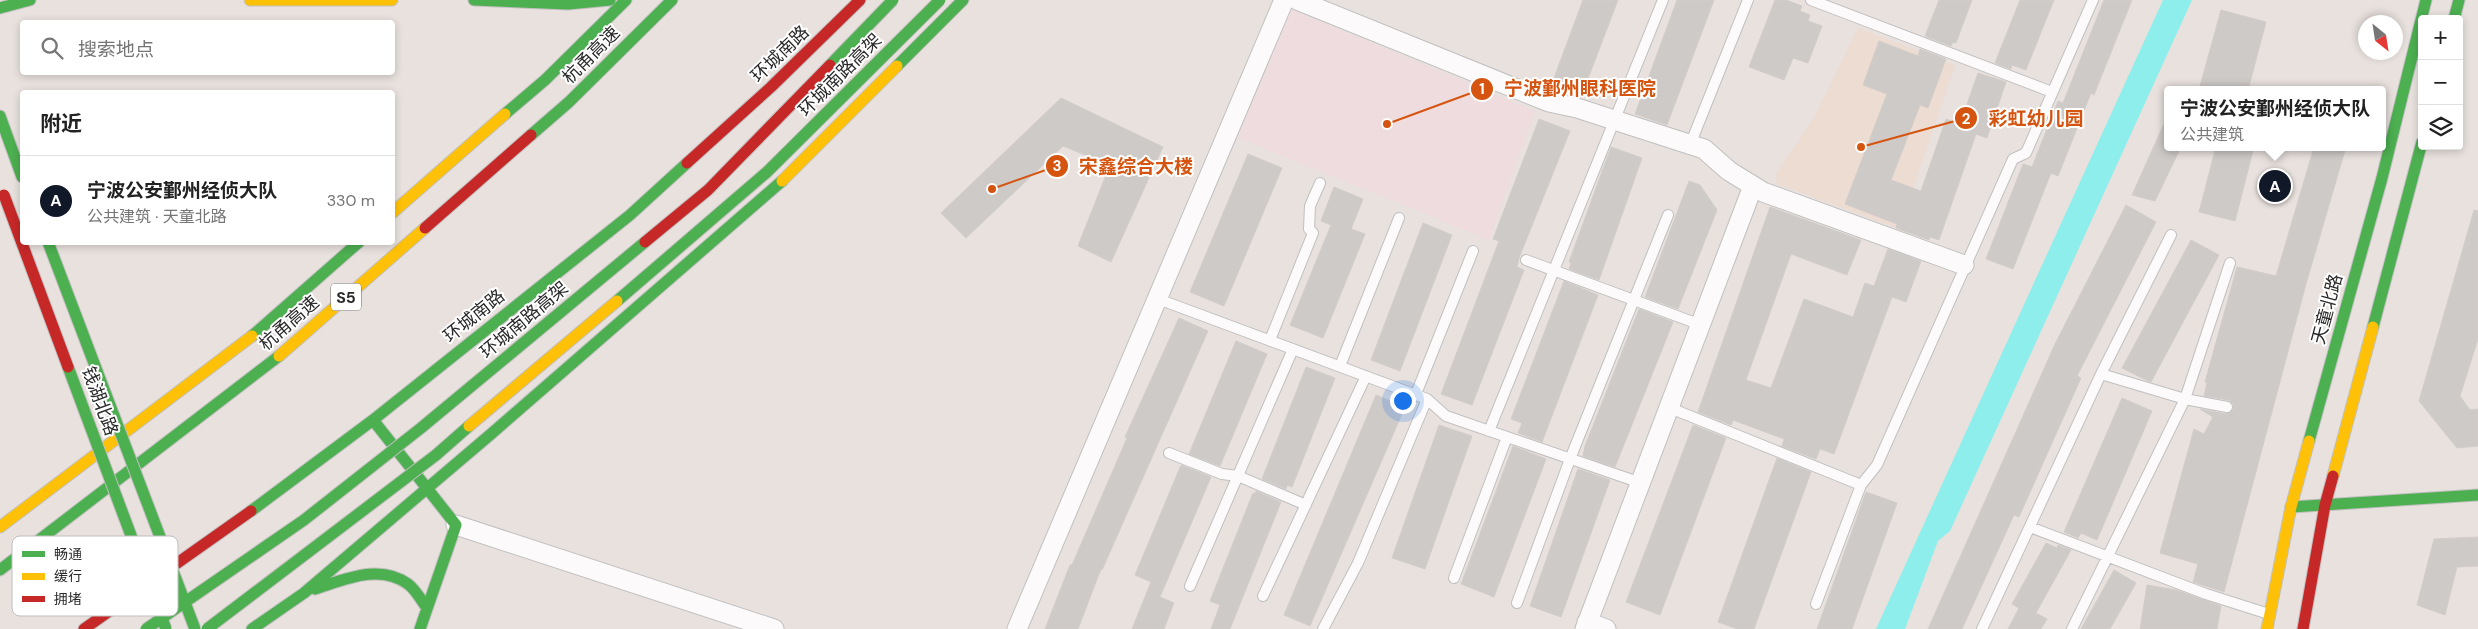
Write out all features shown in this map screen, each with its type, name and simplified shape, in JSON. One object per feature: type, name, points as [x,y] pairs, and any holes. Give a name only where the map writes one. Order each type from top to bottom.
[{"type":"main road","points":[[0,8],[30,0]]},
{"type":"main road","points":[[250,0],[392,0]]},
{"type":"main road","points":[[474,0],[568,4],[610,0]]},
{"type":"main road","name":"杭甬高速","points":[[395,211],[544,80],[626,0]]},
{"type":"main road","name":"杭甬高速","points":[[44,536],[276,358],[569,102],[672,0]]},
{"type":"main road","name":"环城南路","points":[[178,563],[373,420],[630,215],[771,87],[860,0]]},
{"type":"main road","name":"环城南路高架","points":[[178,607],[312,513],[429,422],[708,190],[893,0]]},
{"type":"main road","name":"环城南路高架","points":[[207,629],[436,455],[760,178],[940,0]]},
{"type":"main road","points":[[252,629],[304,593],[786,176],[962,0]]},
{"type":"main road","name":"天童北路","points":[[2267,629],[2292,507],[2382,178],[2426,0]]},
{"type":"main road","points":[[2455,15],[2460,0]]},
{"type":"main road","points":[[0,116],[20,171]]},
{"type":"main road","points":[[2303,629],[2325,505],[2420,150]]},
{"type":"main road","name":"钱湖北路","points":[[2,190],[20,238]]},
{"type":"main road","name":"钱湖北路","points":[[23,245],[131,536]]},
{"type":"main road","name":"钱湖北路","points":[[49,245],[159,536]]},
{"type":"main road","name":"杭甬高速","points":[[0,527],[252,336],[356,245]]},
{"type":"main road","points":[[373,420],[456,525],[420,629]]},
{"type":"main road","points":[[2292,507],[2478,495]]},
{"type":"main road","name":"杭甬高速","points":[[0,570],[12,561]]},
{"type":"main road","points":[[304,593],[373,572],[395,576],[409,585],[427,608]]},
{"type":"main road","name":"钱湖北路","points":[[178,587],[194,629]]},
{"type":"main road","name":"环城南路","points":[[84,629],[102,616]]},
{"type":"main road","name":"钱湖北路","points":[[161,616],[166,629]]},
{"type":"main road","name":"环城南路高架","points":[[146,629],[165,616]]},
{"type":"street","points":[[1017,629],[1284,0]]},
{"type":"street","points":[[1297,0],[1549,102],[1560,103],[1704,149],[1729,171],[1763,192],[1964,265]]},
{"type":"street","points":[[1606,629],[1586,626],[1753,186]]},
{"type":"street","points":[[456,525],[774,629]]},
{"type":"lane","points":[[1489,431],[1663,0]]},
{"type":"lane","points":[[1690,145],[1748,0]]},
{"type":"lane","points":[[1811,0],[2052,92]]},
{"type":"lane","points":[[1816,604],[1861,485],[1877,465],[2012,159],[2026,153],[2093,0]]},
{"type":"lane","points":[[1270,340],[1313,233],[1309,229],[1310,206],[1320,183]]},
{"type":"lane","points":[[1517,603],[1570,459],[1668,215]]},
{"type":"lane","points":[[1340,366],[1399,218]]},
{"type":"lane","points":[[1982,629],[2101,374],[2171,235]]},
{"type":"lane","points":[[1416,394],[1473,251]]},
{"type":"lane","points":[[1526,260],[1701,325]]},
{"type":"lane","points":[[2072,629],[2185,399],[2230,263]]},
{"type":"lane","points":[[1158,299],[1427,398],[1446,416],[1641,483]]},
{"type":"lane","points":[[1190,586],[1293,349]]},
{"type":"lane","points":[[2101,374],[2185,399],[2227,408]]},
{"type":"lane","points":[[1263,596],[1366,376]]},
{"type":"lane","points":[[1323,629],[1358,563],[1427,398]]},
{"type":"lane","points":[[1670,408],[1861,485]]},
{"type":"lane","points":[[1454,578],[1507,437]]},
{"type":"lane","points":[[1169,453],[1222,474],[1238,476],[1306,505]]},
{"type":"lane","points":[[2030,527],[2206,594],[2270,614]]},
{"type":"shaded area","points":[[1291,9],[1535,111],[1489,240],[1238,138]]},
{"type":"shaded area","points":[[1858,28],[1955,65],[1899,229],[1777,184],[1776,174],[1813,119]]},
{"type":"water","points":[[2163,0],[2192,0],[1950,531],[1938,541],[1905,629],[1876,629]]},
{"type":"building","points":[[1583,0],[1618,0],[1581,97],[1551,86]]},
{"type":"building","points":[[1677,0],[1714,0],[1667,125],[1635,114]]},
{"type":"building","points":[[1775,0],[1786,0],[1802,6],[1800,11],[1810,15],[1808,21],[1822,26],[1808,63],[1793,58],[1784,80],[1749,67]]},
{"type":"building","points":[[1939,0],[1972,0],[1956,43],[1953,42],[1951,46],[1925,36]]},
{"type":"building","points":[[2020,0],[2054,0],[2026,70],[2012,65],[2011,69],[1995,63]]},
{"type":"building","points":[[2104,0],[2132,0],[2094,95],[2091,93],[2058,176],[2051,173],[2013,269],[1986,259],[2023,164],[2032,167],[2058,101],[2063,103]]},
{"type":"building","points":[[2221,10],[2266,22],[2249,86],[2200,86]]},
{"type":"building","points":[[1879,41],[1918,56],[1920,49],[1946,59],[1928,108],[1920,105],[1891,180],[1921,191],[1946,119],[1960,124],[1978,73],[2006,82],[1987,138],[1976,134],[1939,240],[1930,237],[1929,240],[1896,228],[1897,224],[1845,204],[1887,94],[1863,85]]},
{"type":"building","points":[[1061,98],[1163,147],[1111,262],[1078,246],[1110,165],[1063,146],[966,238],[941,213]]},
{"type":"building","points":[[1539,119],[1570,131],[1519,258],[1517,267],[1524,270],[1472,405],[1441,394],[1499,241],[1493,239]]},
{"type":"building","points":[[2164,124],[2164,151],[2179,151],[2155,201],[2132,195]]},
{"type":"building","points":[[1611,147],[1642,158],[1599,280],[1569,269],[1571,263],[1569,262]]},
{"type":"building","points":[[2215,151],[2253,151],[2235,221],[2199,212]]},
{"type":"building","points":[[2313,151],[2345,151],[2306,284],[2224,592],[2193,582],[2198,564],[2160,553],[2194,429],[2204,434],[2213,417],[2200,409],[2226,414],[2234,409],[2233,404],[2229,400],[2204,396],[2207,383],[2205,382],[2237,267],[2276,276]]},
{"type":"building","points":[[1248,154],[1282,168],[1224,306],[1190,292]]},
{"type":"building","points":[[1689,181],[1700,185],[1717,210],[1678,309],[1645,297]]},
{"type":"building","points":[[1334,187],[1363,199],[1351,229],[1365,234],[1323,338],[1290,325],[1331,225],[1321,221]]},
{"type":"building","points":[[2126,205],[2156,222],[2077,376],[2081,378],[2019,517],[2014,515],[1962,629],[1928,629],[2055,344]]},
{"type":"building","points":[[1770,207],[1861,240],[1847,275],[1791,254],[1746,380],[1771,388],[1804,299],[1853,317],[1865,283],[1874,286],[1888,249],[1921,261],[1906,302],[1892,297],[1834,454],[1820,449],[1816,459],[1782,446],[1784,439],[1733,420],[1731,425],[1698,412]]},
{"type":"building","points":[[2474,210],[2478,211],[2478,339],[2460,396],[2470,410],[2478,409],[2478,446],[2457,448],[2419,401]]},
{"type":"building","points":[[1423,223],[1452,235],[1400,371],[1371,360]]},
{"type":"building","points":[[2191,240],[2219,255],[2151,382],[2122,368]]},
{"type":"building","points":[[1564,281],[1598,295],[1542,442],[1518,433],[1522,423],[1511,419]]},
{"type":"building","points":[[1639,309],[1673,322],[1615,467],[1583,456],[1585,446]]},
{"type":"building","points":[[1179,318],[1208,331],[1101,569],[1078,629],[1045,629],[1070,565],[1072,565],[1127,438],[1125,437]]},
{"type":"building","points":[[1236,341],[1267,354],[1220,466],[1189,454]]},
{"type":"building","points":[[1306,367],[1335,378],[1292,487],[1287,485],[1286,489],[1262,479]]},
{"type":"building","points":[[1376,395],[1405,407],[1310,626],[1284,615]]},
{"type":"building","points":[[2122,398],[2152,411],[2097,540],[2081,533],[2078,538],[2064,532]]},
{"type":"building","points":[[1439,425],[1472,436],[1425,569],[1392,558]]},
{"type":"building","points":[[1693,425],[1726,438],[1660,615],[1626,602]]},
{"type":"building","points":[[1513,446],[1546,459],[1494,597],[1461,584]]},
{"type":"building","points":[[1777,458],[1811,472],[1754,629],[1737,629],[1718,622]]},
{"type":"building","points":[[1181,465],[1211,477],[1160,597],[1174,603],[1164,629],[1132,629],[1151,582],[1135,575]]},
{"type":"building","points":[[1578,469],[1610,480],[1561,617],[1530,606]]},
{"type":"building","points":[[1256,491],[1281,502],[1230,629],[1211,629],[1220,605],[1210,601],[1253,493],[1255,494]]},
{"type":"building","points":[[1866,492],[1897,503],[1852,629],[1817,629]]},
{"type":"building","points":[[2478,537],[2478,566],[2457,567],[2445,615],[2417,605],[2434,539]]},
{"type":"building","points":[[2046,543],[2057,548],[2058,545],[2071,550],[2036,613],[2047,619],[2041,629],[2008,629],[2019,608],[2012,604]]},
{"type":"building","points":[[2114,570],[2136,583],[2110,629],[2081,629]]},
{"type":"building","points":[[2147,585],[2176,590],[2221,606],[2217,629],[2140,629]]},
{"type":"traffic: fast","points":[[0,8],[30,0]]},
{"type":"traffic: fast","points":[[474,0],[568,4],[610,0]]},
{"type":"traffic: fast","points":[[505,114],[545,80],[626,0]]},
{"type":"traffic: fast","points":[[531,135],[569,102],[672,0]]},
{"type":"traffic: fast","points":[[830,65],[893,0]]},
{"type":"traffic: fast","points":[[617,301],[767,172],[940,0]]},
{"type":"traffic: fast","points":[[897,66],[963,0]]},
{"type":"traffic: fast","points":[[2309,441],[2382,178],[2426,0]]},
{"type":"traffic: fast","points":[[2455,15],[2459,0]]},
{"type":"traffic: fast","points":[[0,116],[20,171]]},
{"type":"traffic: fast","points":[[2373,327],[2420,150]]},
{"type":"traffic: fast","points":[[251,511],[373,420],[630,215],[687,163]]},
{"type":"traffic: fast","points":[[252,629],[304,593],[491,434],[782,181]]},
{"type":"traffic: fast","points":[[178,607],[304,520],[421,428],[645,242]]},
{"type":"traffic: fast","points":[[49,245],[160,536]]},
{"type":"traffic: fast","points":[[252,336],[356,245]]},
{"type":"traffic: fast","points":[[44,536],[279,356]]},
{"type":"traffic: fast","points":[[68,367],[131,536]]},
{"type":"traffic: fast","points":[[373,420],[456,525],[420,629]]},
{"type":"traffic: fast","points":[[207,629],[436,455],[469,426]]},
{"type":"traffic: fast","points":[[2291,507],[2478,495]]},
{"type":"traffic: fast","points":[[0,570],[12,561]]},
{"type":"traffic: fast","points":[[315,589],[362,575],[385,575],[397,578],[408,584],[427,608]]},
{"type":"traffic: fast","points":[[178,584],[195,629]]},
{"type":"traffic: fast","points":[[161,616],[166,629]]},
{"type":"traffic: fast","points":[[146,629],[165,616]]},
{"type":"traffic: slow","points":[[250,0],[392,0]]},
{"type":"traffic: slow","points":[[782,181],[897,66]]},
{"type":"traffic: slow","points":[[395,210],[505,114]]},
{"type":"traffic: slow","points":[[279,356],[425,228]]},
{"type":"traffic: slow","points":[[469,426],[617,301]]},
{"type":"traffic: slow","points":[[2333,476],[2373,327]]},
{"type":"traffic: slow","points":[[0,527],[252,336]]},
{"type":"traffic: slow","points":[[2267,629],[2291,507],[2309,441]]},
{"type":"traffic: jam","points":[[687,163],[771,87],[860,0]]},
{"type":"traffic: jam","points":[[645,242],[708,190],[830,65]]},
{"type":"traffic: jam","points":[[425,228],[531,135]]},
{"type":"traffic: jam","points":[[4,195],[20,238]]},
{"type":"traffic: jam","points":[[23,245],[68,367]]},
{"type":"traffic: jam","points":[[2303,629],[2325,505],[2333,476]]},
{"type":"traffic: jam","points":[[178,563],[251,511]]},
{"type":"traffic: jam","points":[[84,629],[102,616]]},
{"type":"place","name":"宁波鄞州眼科医院","points":[[1387,124]]},
{"type":"place","name":"彩虹幼儿园","points":[[1861,147]]},
{"type":"place","name":"宁波公安鄞州经侦大队","points":[[2275,186]]},
{"type":"place","name":"宋鑫综合大楼","points":[[992,189]]}]
